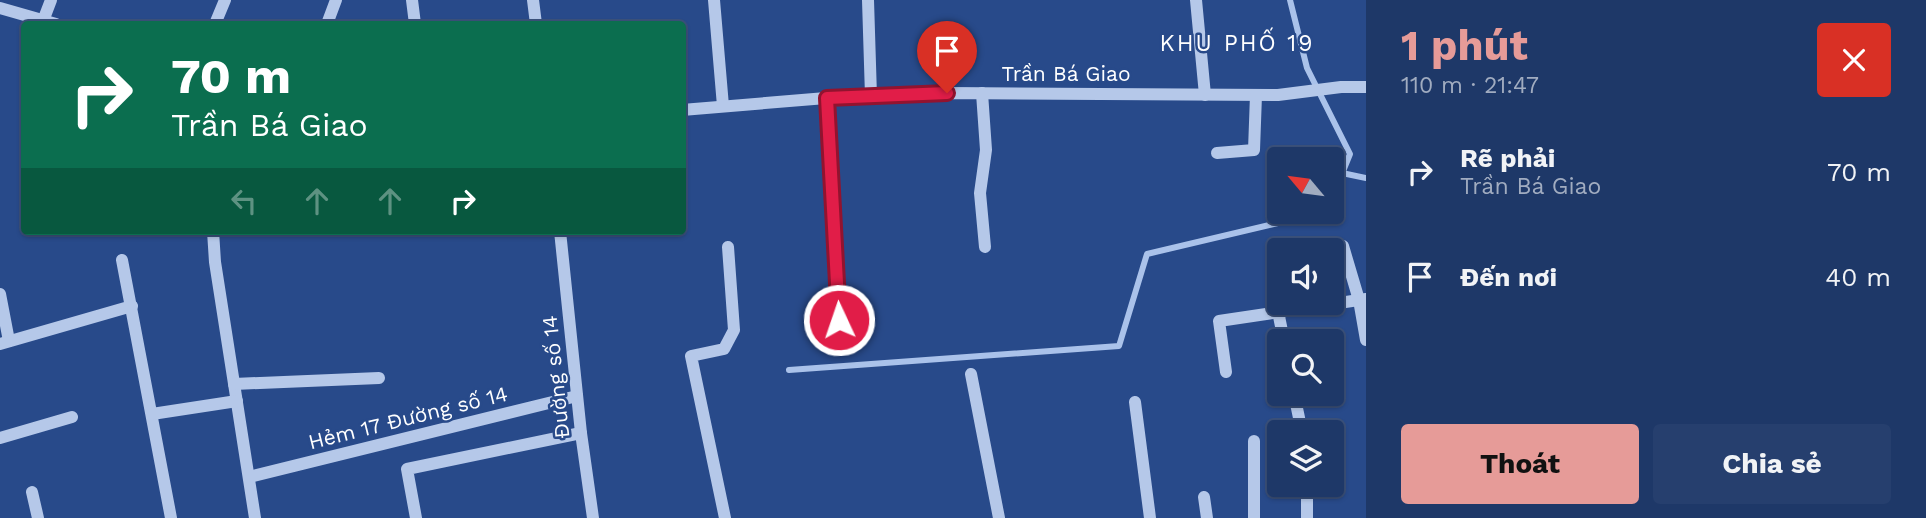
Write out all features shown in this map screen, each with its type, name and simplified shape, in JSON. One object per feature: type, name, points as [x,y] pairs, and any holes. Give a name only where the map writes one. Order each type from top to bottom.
[{"type":"street","points":[[0,8],[43,21],[51,0]]},
{"type":"street","points":[[216,21],[225,0]]},
{"type":"street","points":[[328,21],[336,0]]},
{"type":"street","points":[[412,0],[415,21]]},
{"type":"street","points":[[533,0],[536,21]]},
{"type":"street","points":[[714,0],[723,106]]},
{"type":"street","points":[[868,0],[872,96]]},
{"type":"street","points":[[1196,0],[1205,95]]},
{"type":"street","name":"Trần Bá Giao","points":[[686,110],[872,96],[982,93],[1278,95],[1341,87],[1366,87]]},
{"type":"street","points":[[982,93],[986,150],[980,193],[985,247]]},
{"type":"street","points":[[1217,153],[1254,150],[1256,95]]},
{"type":"street","points":[[827,98],[839,320]]},
{"type":"street","points":[[213,235],[215,262],[255,518]]},
{"type":"street","name":"Đường số 14","points":[[560,235],[593,518]]},
{"type":"street","points":[[725,518],[691,356],[724,349],[734,330],[727,247]]},
{"type":"street","points":[[1344,249],[1363,300],[1366,340]]},
{"type":"street","points":[[122,260],[171,518]]},
{"type":"street","points":[[0,294],[5,342],[132,306]]},
{"type":"street","points":[[1344,303],[1363,300]]},
{"type":"street","points":[[1226,372],[1219,321],[1267,314]]},
{"type":"street","points":[[971,374],[999,518]]},
{"type":"street","points":[[234,384],[379,378]]},
{"type":"street","name":"Hẻm 17 Đường số 14","points":[[249,477],[577,396]]},
{"type":"street","points":[[152,414],[237,401]]},
{"type":"street","points":[[1135,401],[1150,518]]},
{"type":"street","points":[[0,438],[72,418]]},
{"type":"street","points":[[416,518],[407,469],[582,433]]},
{"type":"street","points":[[1254,441],[1254,518]]},
{"type":"street","points":[[32,492],[38,518]]},
{"type":"street","points":[[1204,497],[1207,518]]},
{"type":"street","points":[[1307,497],[1307,518]]},
{"type":"waterway","points":[[1290,0],[1307,68],[1350,154],[1344,169]]},
{"type":"waterway","points":[[1344,173],[1366,178]]},
{"type":"waterway","points":[[789,370],[1119,346],[1147,254],[1273,224]]},
{"type":"district","name":"KHU PHỐ 19","points":[[1237,43]]},
{"type":"route","points":[[839,320],[827,98],[947,93]]}]
